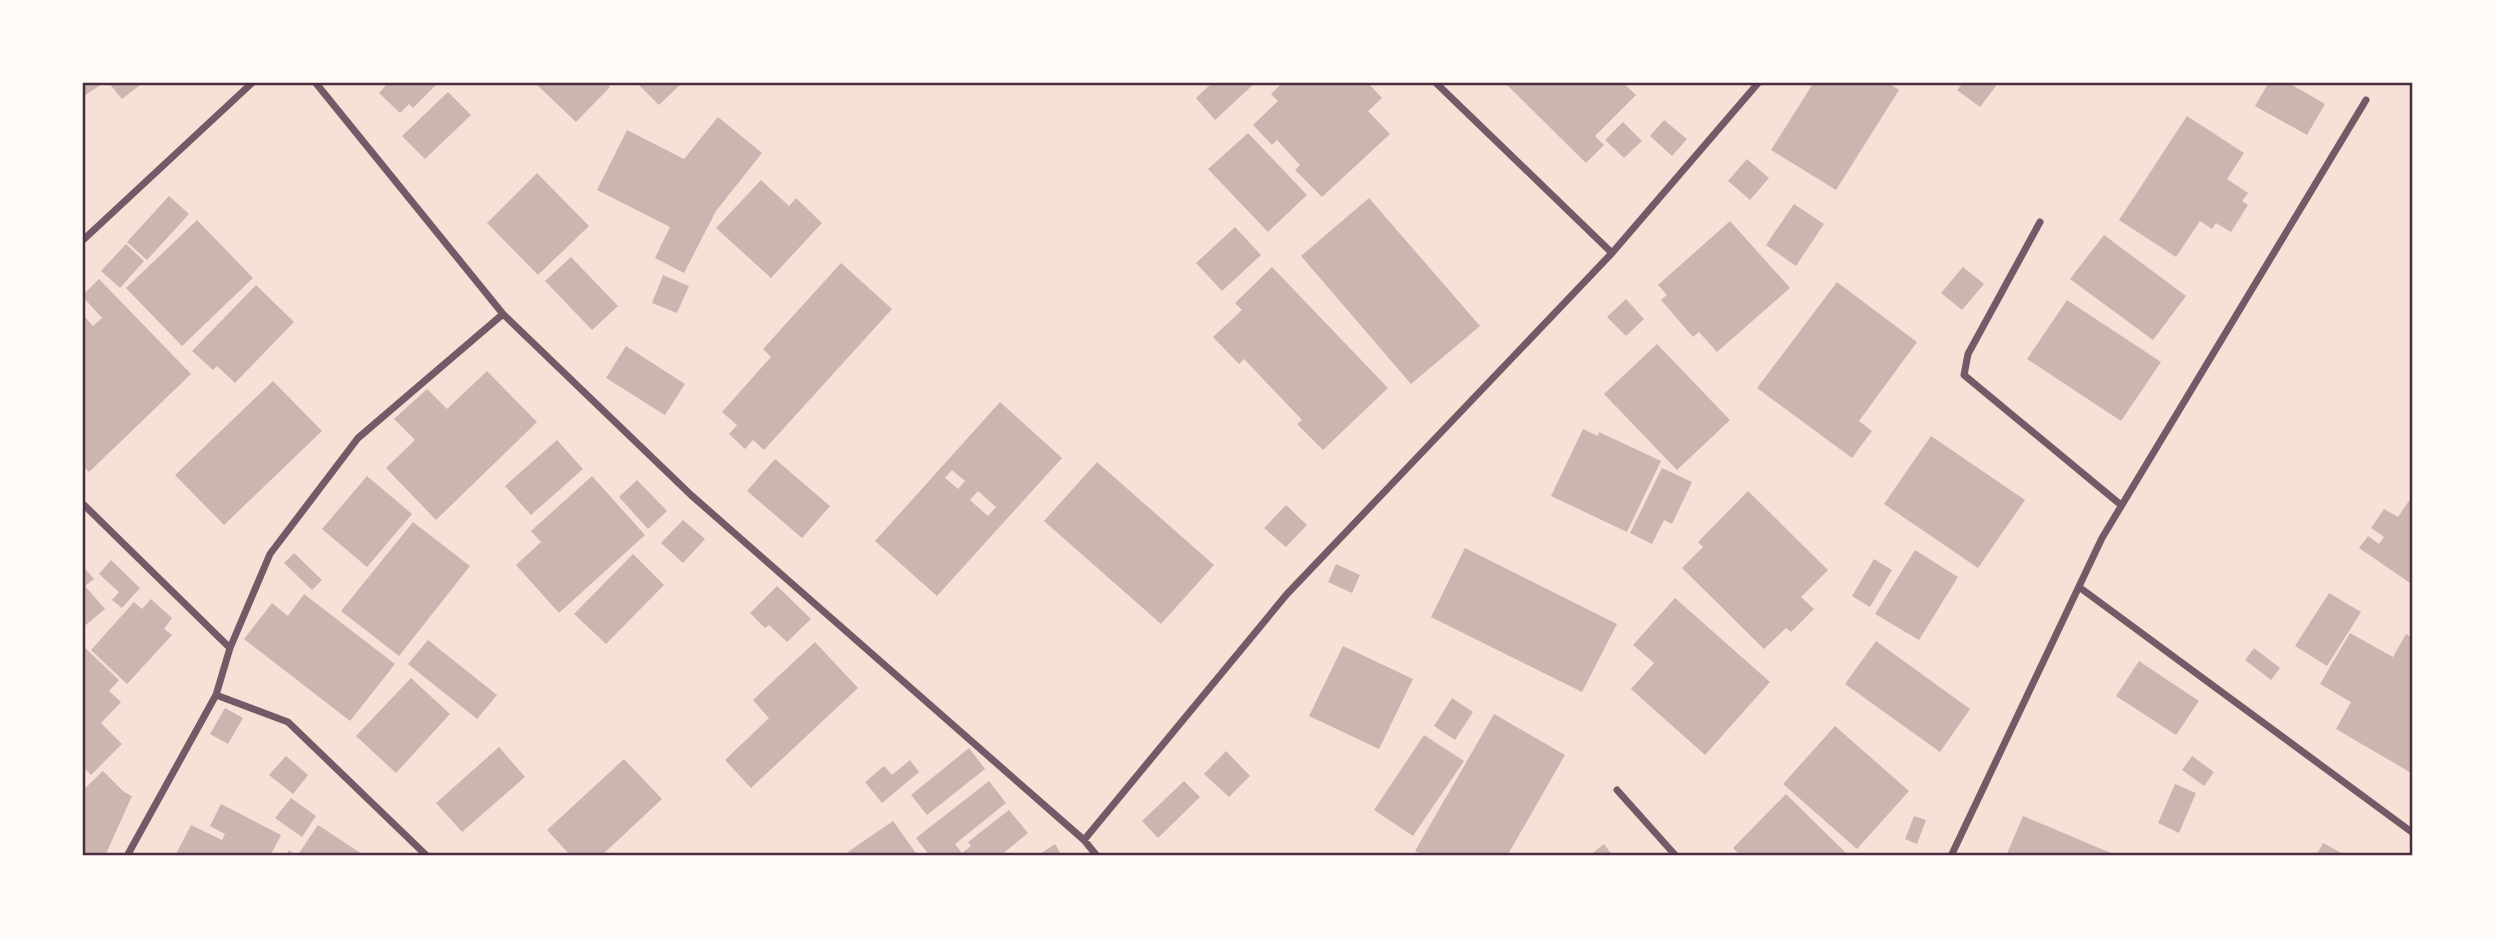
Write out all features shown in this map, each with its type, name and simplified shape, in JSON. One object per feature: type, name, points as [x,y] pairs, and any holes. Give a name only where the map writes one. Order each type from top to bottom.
[{"type":"street","points":[[82,242],[253,82]]},
{"type":"street","points":[[315,82],[503,314],[691,495],[1084,840],[1097,856]]},
{"type":"street","points":[[1435,82],[1612,253]]},
{"type":"street","points":[[1084,840],[1287,594],[1612,253],[1759,82]]},
{"type":"street","points":[[1951,856],[2102,538],[2366,100]]},
{"type":"street","points":[[2040,222],[1968,354],[1964,375],[2121,505]]},
{"type":"street","points":[[127,856],[216,695],[230,648],[270,554],[358,438],[503,314]]},
{"type":"street","points":[[82,503],[230,648]]},
{"type":"street","points":[[2079,587],[2413,833]]},
{"type":"street","points":[[216,695],[288,722],[427,856]]},
{"type":"street","points":[[1617,790],[1676,856]]},
{"type":"building","points":[[82,82],[101,82],[102,84],[82,97]]},
{"type":"building","points":[[108,82],[144,82],[122,99]]},
{"type":"building","points":[[389,82],[439,82],[413,108],[409,104],[400,113],[379,93]]},
{"type":"building","points":[[534,82],[606,82],[610,87],[576,122]]},
{"type":"building","points":[[636,82],[683,82],[659,105]]},
{"type":"building","points":[[1213,82],[1256,82],[1215,120],[1196,98]]},
{"type":"building","points":[[1283,82],[1294,82],[1296,85],[1298,82],[1367,82],[1382,98],[1368,111],[1390,134],[1322,197],[1295,170],[1300,165],[1277,140],[1272,145],[1253,125],[1278,101],[1271,94]]},
{"type":"building","points":[[1504,82],[1622,82],[1636,95],[1595,136],[1604,145],[1586,163]]},
{"type":"building","points":[[1814,82],[1887,82],[1899,90],[1836,190],[1771,150]]},
{"type":"building","points":[[1964,82],[1991,82],[1996,86],[1980,107],[1957,90]]},
{"type":"building","points":[[2269,82],[2287,82],[2325,104],[2307,135],[2255,106]]},
{"type":"building","points":[[448,92],[471,115],[425,159],[402,136]]},
{"type":"building","points":[[2187,116],[2244,153],[2227,179],[2248,193],[2242,201],[2248,205],[2231,232],[2216,223],[2212,229],[2200,221],[2176,257],[2119,220]]},
{"type":"building","points":[[718,117],[762,153],[716,211],[684,273],[655,258],[670,227],[597,190],[627,130],[684,159]]},
{"type":"building","points":[[1664,120],[1687,139],[1672,156],[1650,136]]},
{"type":"building","points":[[1623,122],[1642,141],[1624,158],[1605,140]]},
{"type":"building","points":[[1248,133],[1307,195],[1268,232],[1208,169]]},
{"type":"building","points":[[1747,159],[1769,178],[1750,200],[1728,181]]},
{"type":"building","points":[[537,173],[589,226],[538,275],[487,223]]},
{"type":"building","points":[[761,180],[789,206],[796,198],[822,223],[771,278],[716,228]]},
{"type":"building","points":[[169,196],[189,214],[147,260],[127,242]]},
{"type":"building","points":[[1369,198],[1480,326],[1411,384],[1301,256]]},
{"type":"building","points":[[1794,204],[1824,224],[1796,266],[1766,245]]},
{"type":"building","points":[[197,220],[253,278],[182,346],[126,288]]},
{"type":"building","points":[[1730,221],[1790,288],[1717,352],[1699,332],[1693,337],[1661,300],[1667,295],[1658,285]]},
{"type":"building","points":[[1235,227],[1261,255],[1222,291],[1196,263]]},
{"type":"building","points":[[2104,235],[2186,296],[2153,340],[2070,279]]},
{"type":"building","points":[[126,244],[144,261],[120,288],[101,271]]},
{"type":"building","points":[[571,257],[618,306],[592,330],[545,281]]},
{"type":"building","points":[[841,263],[892,309],[764,450],[753,440],[745,449],[729,434],[737,425],[722,412],[771,357],[763,349]]},
{"type":"building","points":[[1272,267],[1388,388],[1323,450],[1297,424],[1302,420],[1244,359],[1239,364],[1213,337],[1242,310],[1235,303]]},
{"type":"building","points":[[1963,267],[1984,284],[1962,310],[1941,293]]},
{"type":"building","points":[[663,275],[689,286],[677,313],[652,303]]},
{"type":"building","points":[[99,279],[191,374],[89,472],[82,465],[82,318],[84,316],[93,326],[102,318],[82,296]]},
{"type":"building","points":[[1837,282],[1917,342],[1859,421],[1872,431],[1852,458],[1757,388]]},
{"type":"building","points":[[256,285],[294,322],[235,383],[217,366],[213,370],[192,351]]},
{"type":"building","points":[[1626,299],[1644,319],[1626,336],[1607,317]]},
{"type":"building","points":[[2067,300],[2161,362],[2121,421],[2027,359]]},
{"type":"building","points":[[1657,344],[1730,420],[1677,470],[1604,394]]},
{"type":"building","points":[[626,346],[685,384],[665,415],[606,378]]},
{"type":"building","points":[[487,371],[537,422],[436,520],[386,468],[415,440],[394,419],[427,389],[447,409]]},
{"type":"building","points":[[273,381],[322,431],[224,525],[175,475]]},
{"type":"building","points":[[1000,402],[1062,458],[937,596],[875,541]],"holes":[[[952,470],[965,481],[958,489],[945,478]],[[978,491],[996,507],[988,516],[970,500]]]},
{"type":"building","points":[[1583,429],[1598,436],[1599,432],[1661,461],[1627,532],[1551,496]]},
{"type":"building","points":[[1931,436],[2025,500],[1978,568],[1884,504]]},
{"type":"building","points":[[557,440],[583,469],[531,515],[505,486]]},
{"type":"building","points":[[775,459],[830,506],[802,538],[747,491]]},
{"type":"building","points":[[1097,462],[1214,565],[1161,624],[1044,521]]},
{"type":"building","points":[[1662,468],[1692,482],[1672,524],[1664,520],[1652,544],[1630,533]]},
{"type":"building","points":[[367,476],[412,514],[367,567],[322,529]]},
{"type":"building","points":[[592,476],[645,535],[559,613],[516,565],[541,542],[531,531]]},
{"type":"building","points":[[637,480],[667,511],[648,529],[619,497]]},
{"type":"building","points":[[1748,491],[1828,570],[1801,597],[1814,609],[1791,632],[1786,628],[1764,649],[1682,568],[1703,547],[1698,542]]},
{"type":"building","points":[[2413,495],[2413,585],[2359,548],[2368,536],[2379,544],[2384,537],[2371,528],[2384,509],[2398,517]]},
{"type":"building","points":[[1286,505],[1307,525],[1286,547],[1264,528]]},
{"type":"building","points":[[683,520],[705,539],[683,563],[661,543]]},
{"type":"building","points":[[413,522],[470,566],[399,656],[341,611]]},
{"type":"building","points":[[1465,548],[1617,624],[1582,692],[1431,617]]},
{"type":"building","points":[[1915,550],[1958,577],[1919,640],[1875,614]]},
{"type":"building","points":[[294,553],[322,580],[312,590],[284,563]]},
{"type":"building","points":[[633,554],[664,585],[606,644],[574,614]]},
{"type":"building","points":[[1874,559],[1892,570],[1870,607],[1852,596]]},
{"type":"building","points":[[111,560],[140,588],[122,608],[112,600],[119,592],[99,574]]},
{"type":"building","points":[[1336,564],[1360,575],[1352,593],[1328,582]]},
{"type":"building","points":[[82,565],[94,579],[85,586],[105,609],[82,628]]},
{"type":"building","points":[[777,586],[811,619],[787,642],[769,625],[765,628],[750,613]]},
{"type":"building","points":[[2329,593],[2361,612],[2327,666],[2295,646]]},
{"type":"building","points":[[304,594],[395,664],[350,721],[244,639],[272,603],[288,616]]},
{"type":"building","points":[[1675,598],[1770,682],[1705,755],[1631,689],[1654,663],[1633,645]]},
{"type":"building","points":[[151,599],[172,618],[164,629],[172,635],[127,684],[91,650],[134,602],[142,609]]},
{"type":"building","points":[[2350,633],[2393,657],[2406,634],[2413,638],[2413,774],[2336,729],[2351,702],[2320,684]]},
{"type":"building","points":[[428,640],[497,695],[477,719],[408,664]]},
{"type":"building","points":[[1876,641],[1970,709],[1940,752],[1845,684]]},
{"type":"building","points":[[815,642],[858,688],[751,788],[725,760],[769,718],[753,700]]},
{"type":"building","points":[[82,645],[119,680],[109,691],[121,702],[101,723],[122,744],[91,775],[82,766]]},
{"type":"building","points":[[1343,646],[1413,679],[1379,749],[1309,716]]},
{"type":"building","points":[[2254,648],[2280,668],[2271,680],[2245,660]]},
{"type":"building","points":[[2139,661],[2199,701],[2176,735],[2116,696]]},
{"type":"building","points":[[411,678],[450,714],[396,773],[356,736]]},
{"type":"building","points":[[1452,698],[1473,712],[1455,740],[1434,726]]},
{"type":"building","points":[[225,708],[243,718],[228,744],[210,734]]},
{"type":"building","points":[[1494,714],[1565,755],[1507,856],[1424,856],[1415,851]]},
{"type":"building","points":[[1835,726],[1909,791],[1857,849],[1783,784]]},
{"type":"building","points":[[1424,735],[1464,761],[1413,836],[1374,810]]},
{"type":"building","points":[[499,747],[525,777],[462,832],[436,803]]},
{"type":"building","points":[[969,748],[985,769],[927,815],[911,795]]},
{"type":"building","points":[[1226,751],[1250,776],[1229,797],[1204,774]]},
{"type":"building","points":[[286,756],[308,775],[293,794],[269,775]]},
{"type":"building","points":[[2192,756],[2214,772],[2204,786],[2182,770]]},
{"type":"building","points":[[624,759],[662,799],[601,856],[571,856],[547,830]]},
{"type":"building","points":[[910,760],[919,772],[882,803],[865,782],[884,766],[892,775]]},
{"type":"building","points":[[103,771],[124,792],[132,796],[105,856],[82,856],[82,818],[85,811],[82,808],[82,791]]},
{"type":"building","points":[[989,781],[1006,803],[955,844],[962,853],[971,846],[968,842],[1009,810],[1028,833],[1000,856],[930,856],[916,838]]},
{"type":"building","points":[[1184,781],[1200,797],[1158,838],[1142,821]]},
{"type":"building","points":[[2175,784],[2196,793],[2179,833],[2158,823]]},
{"type":"building","points":[[1786,794],[1849,856],[1741,856],[1733,848]]},
{"type":"building","points":[[291,798],[316,816],[302,837],[275,818]]},
{"type":"building","points":[[221,804],[281,835],[270,856],[175,856],[191,825],[222,840],[225,834],[210,826]]},
{"type":"building","points":[[1914,816],[1926,820],[1917,844],[1905,839]]},
{"type":"building","points":[[2023,816],[2118,856],[2006,856]]},
{"type":"building","points":[[893,821],[918,856],[842,856]]},
{"type":"building","points":[[318,825],[365,856],[297,856]]},
{"type":"building","points":[[2323,843],[2347,856],[2316,856]]},
{"type":"building","points":[[1055,844],[1062,856],[1037,856]]},
{"type":"building","points":[[1604,844],[1613,856],[1589,856]]},
{"type":"building","points":[[289,850],[297,856],[285,856]]}]
